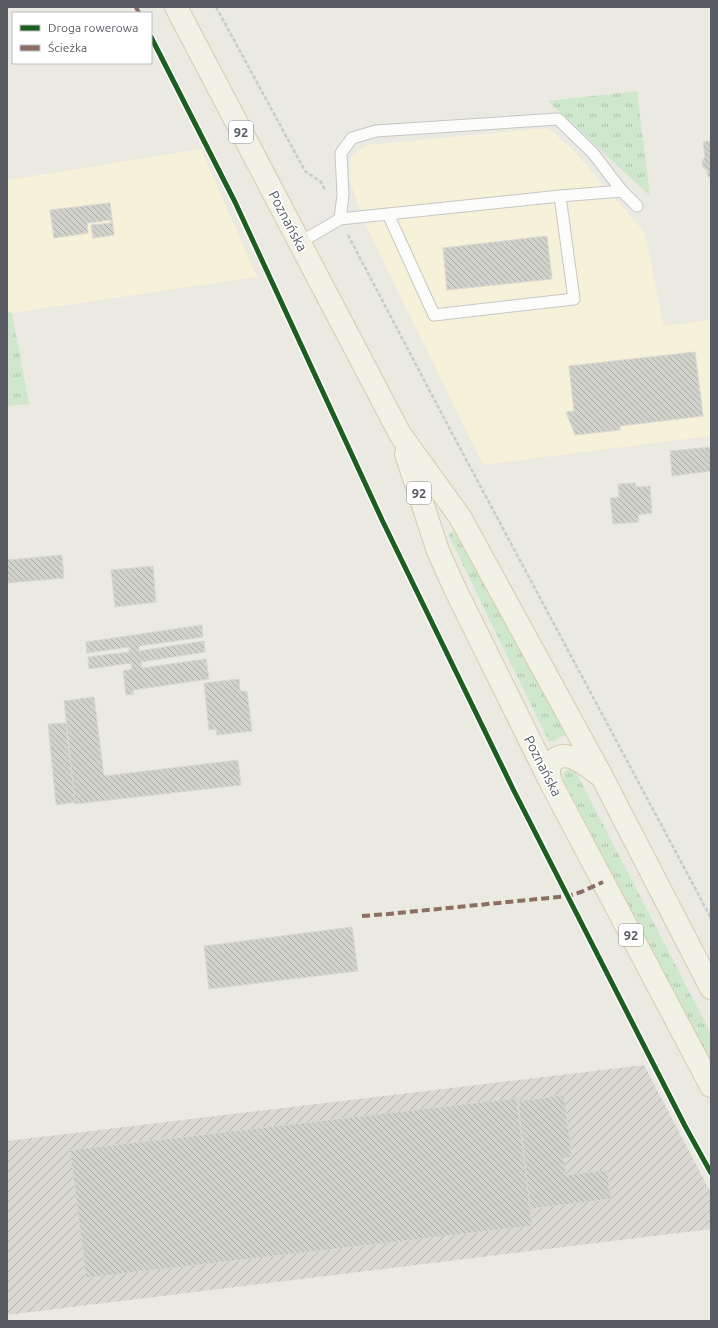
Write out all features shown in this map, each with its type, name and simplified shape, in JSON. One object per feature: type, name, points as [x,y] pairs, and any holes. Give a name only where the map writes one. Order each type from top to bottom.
[{"type":"main road","name":"Poznańska","points":[[176,7],[400,434],[460,517],[601,775],[711,988]]},
{"type":"main road","name":"Poznańska","points":[[400,434],[438,551],[552,784],[711,1086]]},
{"type":"main road","points":[[552,784],[549,773],[552,762],[556,758],[564,756],[573,758],[601,775]]},
{"type":"lane","points":[[340,219],[343,195],[341,153],[352,138],[376,131],[558,119],[593,153],[622,191],[637,206]]},
{"type":"lane","points":[[298,241],[340,219],[622,191]]},
{"type":"lane","points":[[388,214],[434,315],[574,299],[560,196]]},
{"type":"path","points":[[445,420],[711,918]]},
{"type":"shaded area","points":[[548,128],[573,150],[645,233],[664,326],[711,320],[711,436],[483,465],[366,226],[349,178],[351,157],[366,145]]},
{"type":"shaded area","points":[[201,149],[257,277],[12,313],[7,311],[7,180]]},
{"type":"shaded area","points":[[644,1065],[711,1193],[711,1229],[7,1315],[7,1141]]},
{"type":"green space","points":[[637,91],[650,196],[548,101]]},
{"type":"green space","points":[[7,311],[12,313],[29,404],[7,406]]},
{"type":"green space","points":[[452,531],[456,534],[566,734],[564,736],[549,742],[449,536],[449,533]]},
{"type":"green space","points":[[569,769],[576,772],[711,1034],[711,1062],[563,780],[564,772]]},
{"type":"building","points":[[711,141],[711,177],[708,177],[707,170],[703,167],[702,161],[705,157],[703,142]]},
{"type":"building","points":[[110,203],[114,235],[93,238],[91,225],[111,223],[111,220],[87,223],[88,233],[54,238],[50,210]]},
{"type":"building","points":[[547,236],[552,279],[447,290],[443,248]]},
{"type":"building","points":[[695,352],[703,416],[620,426],[620,430],[575,435],[566,412],[574,411],[569,366]]},
{"type":"building","points":[[711,447],[711,471],[672,476],[670,451]]},
{"type":"building","points":[[635,483],[636,487],[650,486],[652,513],[638,515],[639,522],[613,524],[610,498],[619,497],[618,484]]},
{"type":"building","points":[[62,555],[64,578],[7,583],[7,560]]},
{"type":"building","points":[[153,566],[156,602],[115,607],[111,570]]},
{"type":"building","points":[[202,625],[203,637],[139,646],[139,651],[204,641],[205,652],[141,662],[142,668],[206,659],[209,679],[133,690],[134,694],[126,695],[123,671],[132,669],[131,663],[89,669],[88,657],[129,652],[129,647],[87,653],[86,642]]},
{"type":"building","points":[[239,679],[240,691],[247,691],[252,731],[217,735],[216,729],[209,730],[204,683]]},
{"type":"building","points":[[94,697],[104,776],[238,760],[241,785],[75,804],[64,701]]},
{"type":"building","points":[[66,723],[75,802],[56,805],[48,724]]},
{"type":"building","points":[[352,927],[358,971],[209,989],[204,946]]},
{"type":"building","points":[[564,1095],[572,1157],[564,1158],[566,1175],[607,1170],[611,1199],[530,1209],[518,1101]]},
{"type":"building","points":[[517,1098],[532,1226],[86,1278],[70,1150]]},
{"type":"marked path","points":[[136,7],[138,12]]},
{"type":"marked path","points":[[362,916],[568,896],[603,882]]},
{"type":"cycle path","points":[[152,39],[235,202],[383,522],[514,791],[685,1126],[711,1173]]}]
